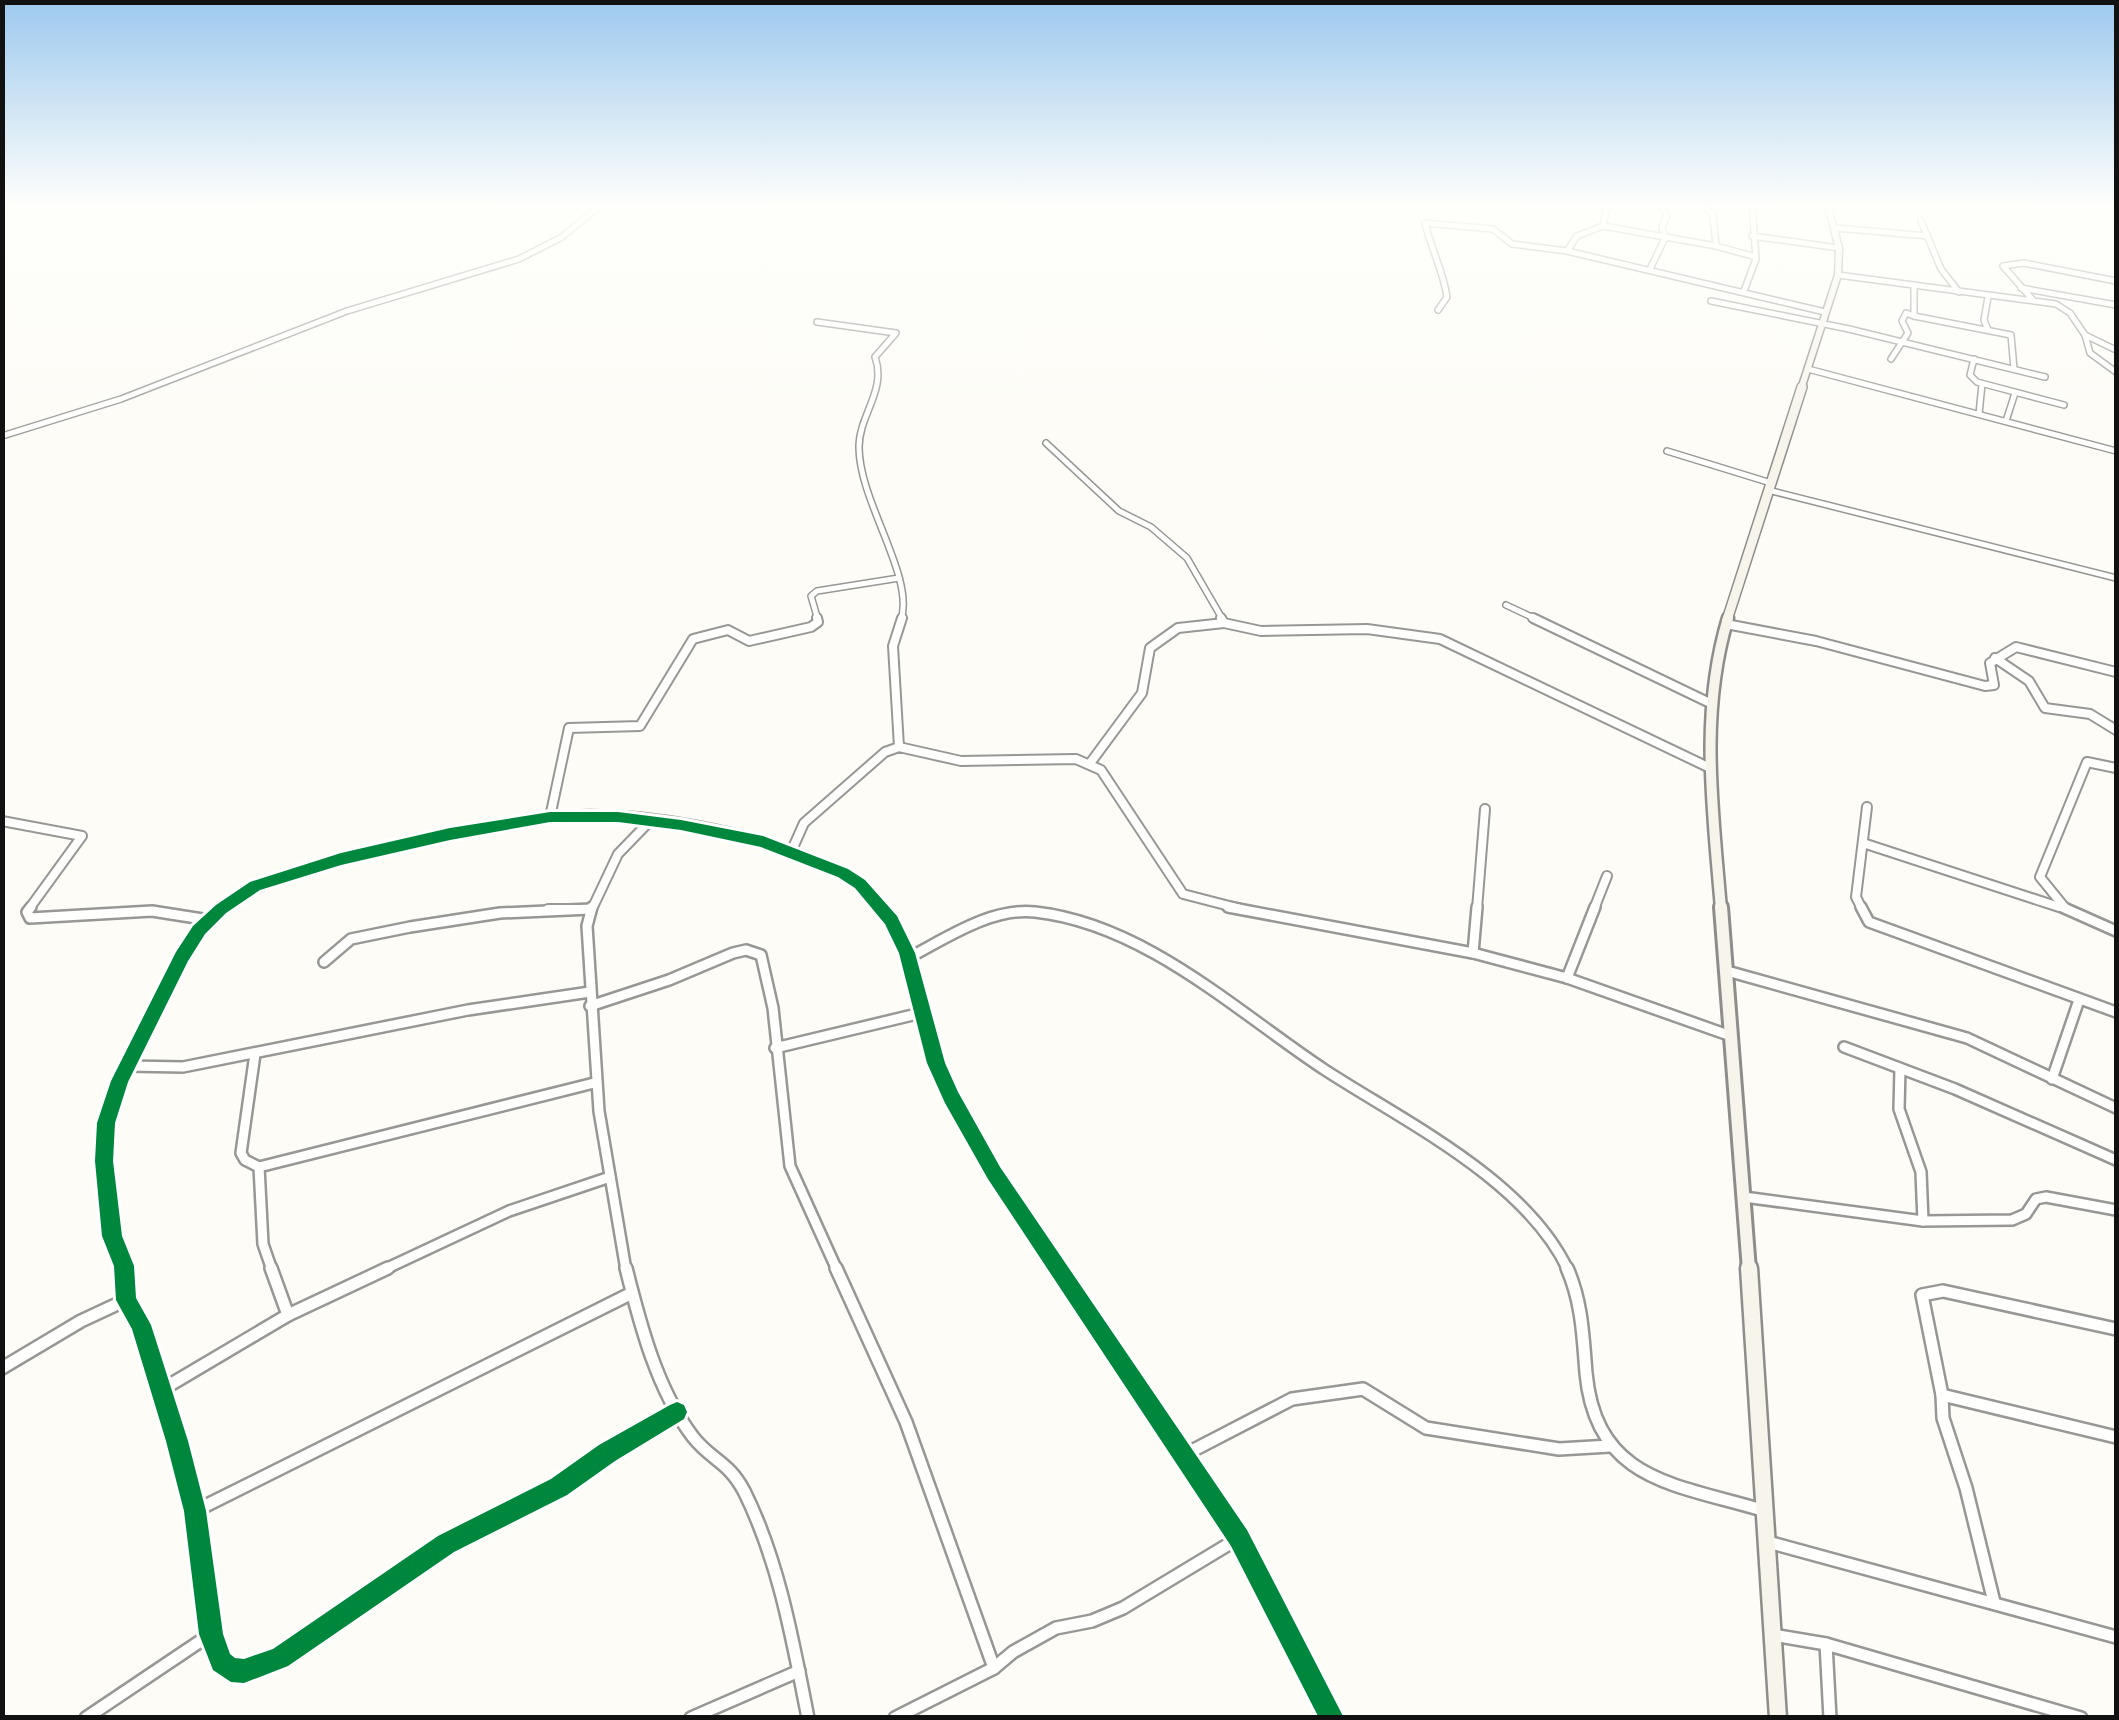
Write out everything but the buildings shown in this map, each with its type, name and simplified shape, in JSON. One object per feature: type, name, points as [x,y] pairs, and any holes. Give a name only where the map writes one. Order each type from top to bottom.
[{"type":"main road","points":[[1778,1718],[1744,1197],[1710,768],[1713,676],[1726,624],[1835,283]]},
{"type":"street","points":[[2,436],[121,398],[347,311],[437,283]]},
{"type":"street","points":[[1438,310],[1447,297],[1445,283]]},
{"type":"street","points":[[1711,283],[1905,342],[2046,378]]},
{"type":"street","points":[[1744,291],[1747,283]]},
{"type":"street","points":[[1901,283],[2032,300],[2064,309],[2085,335],[2116,350]]},
{"type":"street","points":[[1955,283],[1959,292]]},
{"type":"street","points":[[2017,283],[2032,300]]},
{"type":"street","points":[[1914,285],[1914,316]]},
{"type":"street","points":[[2021,288],[2116,306]]},
{"type":"street","points":[[1988,297],[1984,326],[1990,331]]},
{"type":"street","points":[[1710,301],[1824,318]]},
{"type":"street","points":[[1890,359],[1905,342],[1908,333],[1902,320],[1906,312],[2014,337],[2014,369]]},
{"type":"street","points":[[817,322],[896,333],[874,357],[880,374],[860,445],[868,499],[899,578],[904,608],[893,646],[899,747]]},
{"type":"street","points":[[2085,335],[2088,352],[2116,372]]},
{"type":"street","points":[[1974,359],[1970,375],[1982,384],[2064,405]]},
{"type":"street","points":[[1808,369],[2116,451]]},
{"type":"street","points":[[1979,414],[1982,384]]},
{"type":"street","points":[[2006,421],[2015,392]]},
{"type":"street","points":[[1046,443],[1119,511],[1150,526],[1187,558],[1224,623]]},
{"type":"street","points":[[1666,452],[1770,487],[2116,578]]},
{"type":"street","points":[[550,817],[565,732],[569,728],[640,726],[693,639],[728,630],[750,641],[811,628],[818,622],[812,596],[817,592],[899,578]]},
{"type":"street","points":[[1506,605],[1712,704]]},
{"type":"street","points":[[1091,762],[1142,693],[1150,648],[1178,628],[1224,623],[1274,634],[1327,629],[1404,631],[1440,639],[1710,768]]},
{"type":"street","points":[[1726,624],[1816,641],[1985,686],[1994,684],[1990,663],[1994,658],[2016,648],[2116,672]]},
{"type":"street","points":[[1994,658],[2029,681],[2045,708],[2090,714],[2116,727]]},
{"type":"street","points":[[791,852],[804,823],[886,752],[899,747],[961,761],[1091,762],[1101,770],[1183,894],[1212,904],[1474,953],[1567,978],[1731,1036]]},
{"type":"street","points":[[2032,898],[2087,762],[2116,768]]},
{"type":"street","points":[[1868,807],[1856,896],[1869,922],[2116,1012]]},
{"type":"street","points":[[1474,953],[1484,809]]},
{"type":"street","points":[[677,1412],[606,1453],[559,1488],[446,1544],[270,1663],[244,1672],[231,1670],[221,1662],[211,1634],[195,1511],[163,1389],[140,1325],[126,1300],[124,1266],[112,1236],[104,1161],[106,1122],[128,1066],[182,957],[210,920],[255,886],[294,872],[450,834],[550,817],[622,830],[650,821],[763,842],[843,872],[860,884],[891,920],[908,958],[936,1063],[994,1173],[1238,1538],[1332,1718]]},
{"type":"street","points":[[622,830],[650,821]]},
{"type":"street","points":[[2,822],[82,833],[27,912],[30,918],[152,910],[210,920]]},
{"type":"street","points":[[622,830],[588,926],[594,1083],[632,1293],[677,1412],[700,1446],[730,1467],[767,1551],[800,1672],[808,1718]]},
{"type":"street","points":[[1863,843],[2063,908],[2116,931]]},
{"type":"street","points":[[1567,978],[1606,876]]},
{"type":"street","points":[[2040,877],[2063,908]]},
{"type":"street","points":[[324,962],[342,942],[418,924],[538,909],[591,909]]},
{"type":"street","points":[[908,958],[958,932],[1025,912],[1134,946],[1210,988],[1324,1070],[1466,1160],[1520,1210],[1572,1276],[1580,1298],[1588,1398],[1610,1446],[1627,1466],[1762,1510]]},
{"type":"street","points":[[590,1006],[669,980],[718,958],[754,951],[765,964],[790,1166],[906,1422],[994,1668]]},
{"type":"street","points":[[1727,971],[1967,1038],[2116,1108]]},
{"type":"street","points":[[128,1066],[183,1067],[468,1010],[590,992]]},
{"type":"street","points":[[2052,1079],[2079,1000]]},
{"type":"street","points":[[775,1048],[921,1013]]},
{"type":"street","points":[[1844,1047],[2116,1160]]},
{"type":"street","points":[[255,1054],[240,1145],[245,1160],[259,1167],[594,1083]]},
{"type":"street","points":[[1900,1069],[1899,1108],[1921,1172],[1923,1221]]},
{"type":"street","points":[[259,1167],[263,1244],[288,1316]]},
{"type":"street","points":[[163,1389],[288,1316],[509,1211],[610,1177]]},
{"type":"street","points":[[1744,1197],[1923,1221],[2012,1220],[2026,1214],[2036,1199],[2046,1197],[2116,1210]]},
{"type":"street","points":[[1994,1602],[1966,1488],[1943,1418],[1922,1295],[1943,1290],[2116,1329]]},
{"type":"street","points":[[195,1511],[632,1293]]},
{"type":"street","points":[[2,1368],[81,1321],[126,1300]]},
{"type":"street","points":[[1184,1456],[1292,1399],[1363,1388],[1426,1428],[1464,1431],[1559,1450],[1610,1446]]},
{"type":"street","points":[[1942,1395],[2116,1437]]},
{"type":"street","points":[[895,1718],[994,1668],[1056,1628],[1123,1608],[1238,1538]]},
{"type":"street","points":[[1764,1541],[2116,1637]]},
{"type":"street","points":[[86,1718],[211,1634]]},
{"type":"street","points":[[1773,1635],[1826,1644],[2080,1718]]},
{"type":"street","points":[[1826,1644],[1830,1718]]},
{"type":"street","points":[[691,1718],[800,1672]]},
{"type":"cycle path","points":[[677,1412],[559,1487],[446,1544],[280,1658],[244,1671],[231,1670],[221,1662],[211,1634],[195,1511],[177,1441],[141,1325],[126,1300],[124,1266],[112,1236],[104,1161],[106,1123],[120,1081],[182,957],[199,930],[221,909],[255,886],[341,859],[450,834],[550,817],[618,817],[763,842],[843,873],[860,884],[891,920],[907,953],[936,1063],[994,1173],[1239,1538],[1332,1718]]}]
